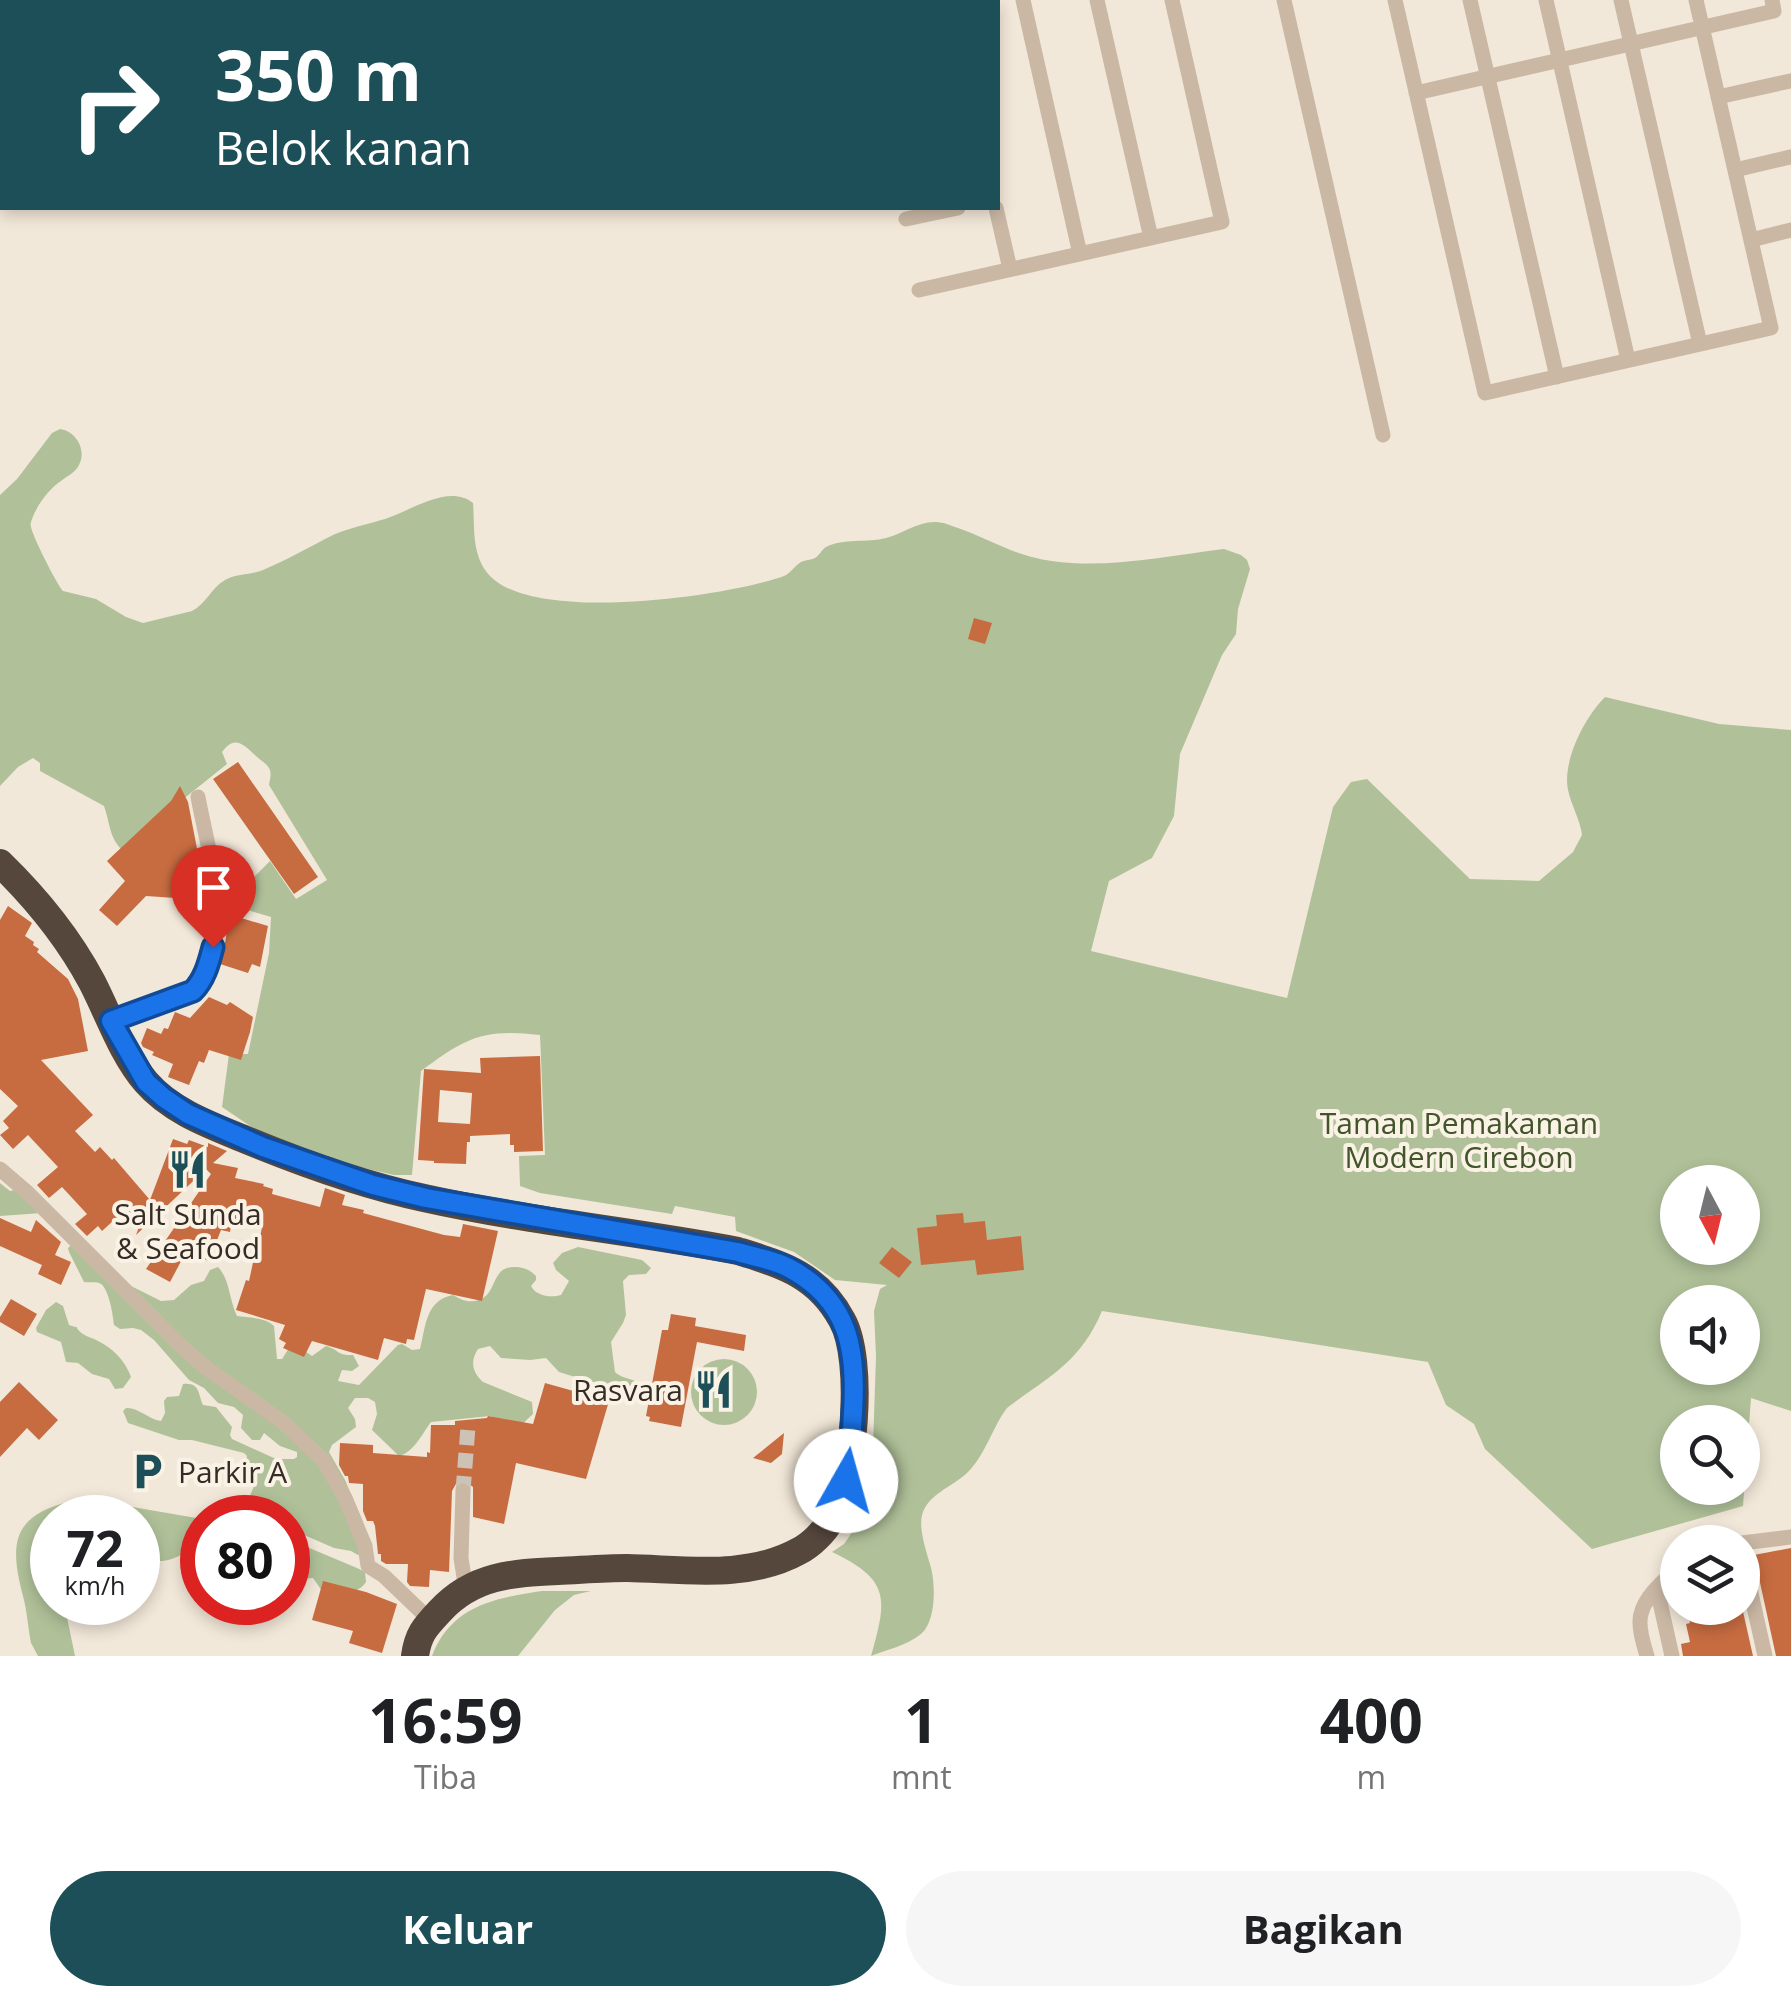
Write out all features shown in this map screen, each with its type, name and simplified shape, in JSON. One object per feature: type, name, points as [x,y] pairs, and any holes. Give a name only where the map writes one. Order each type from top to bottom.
[{"type":"highway","points":[[0,862],[62,932],[134,1064],[155,1090],[188,1114],[248,1141],[373,1185],[426,1198],[738,1252],[787,1267],[821,1291],[843,1320],[854,1368],[848,1468],[829,1523],[802,1550],[779,1561],[731,1570],[610,1569],[516,1573],[492,1578],[444,1606],[420,1634],[415,1656]]},
{"type":"street","points":[[1023,0],[1080,254]]},
{"type":"street","points":[[1097,0],[1151,238]]},
{"type":"street","points":[[919,290],[1222,222],[1172,0]]},
{"type":"street","points":[[1284,0],[1382,435]]},
{"type":"street","points":[[1395,0],[1485,393],[1772,328],[1696,0]]},
{"type":"street","points":[[1470,0],[1556,376]]},
{"type":"street","points":[[1546,0],[1628,360]]},
{"type":"street","points":[[1621,0],[1700,344]]},
{"type":"street","points":[[1416,93],[1774,12],[1772,0]]},
{"type":"street","points":[[1718,97],[1790,81]]},
{"type":"street","points":[[1735,170],[1790,157]]},
{"type":"street","points":[[906,219],[949,210]]},
{"type":"street","points":[[996,210],[1010,269]]},
{"type":"street","points":[[1751,240],[1791,230]]},
{"type":"street","points":[[111,1021],[193,991],[208,966],[218,924],[218,901],[198,797]]},
{"type":"street","points":[[0,1169],[182,1347],[284,1424],[323,1460],[345,1498],[365,1546],[368,1566],[431,1621]]},
{"type":"street","points":[[463,1491],[461,1558],[466,1590]]},
{"type":"street","points":[[1760,1541],[1791,1537]]},
{"type":"street","points":[[1646,1656],[1641,1613],[1660,1585]]},
{"type":"street","points":[[1657,1588],[1672,1656]]},
{"type":"street","points":[[1758,1625],[1765,1656]]},
{"type":"green space","name":"Taman Pemakaman Modern Cirebon","points":[[60,429],[75,437],[81,448],[79,465],[40,503],[31,526],[63,591],[96,599],[143,623],[192,611],[225,580],[263,570],[333,535],[453,496],[473,503],[477,550],[489,575],[512,590],[546,599],[586,602],[677,598],[756,584],[784,576],[833,544],[886,538],[930,522],[947,524],[1016,552],[1058,562],[1130,561],[1224,549],[1241,555],[1250,569],[1238,609],[1236,634],[1222,655],[1180,754],[1174,816],[1152,858],[1109,881],[1091,951],[1287,998],[1333,807],[1351,782],[1367,779],[1470,879],[1539,881],[1573,852],[1582,835],[1568,790],[1568,766],[1583,728],[1605,697],[1719,724],[1791,730],[1791,1411],[1751,1398],[1750,1405],[1660,1405],[1660,1505],[1743,1506],[1676,1525],[1660,1525],[1660,1530],[1592,1549],[1485,1449],[1474,1424],[1446,1405],[1428,1362],[1102,1311],[1084,1344],[1050,1377],[1007,1408],[973,1466],[925,1508],[922,1532],[934,1589],[930,1619],[916,1638],[871,1656],[880,1620],[880,1593],[865,1572],[832,1552],[844,1544],[864,1515],[873,1447],[874,1311],[880,1289],[887,1285],[835,1280],[794,1252],[736,1231],[735,1217],[675,1206],[672,1214],[540,1193],[520,1186],[519,1156],[545,1155],[540,1035],[504,1033],[476,1038],[450,1050],[421,1071],[412,1175],[368,1169],[288,1145],[259,1132],[222,1107],[229,1054],[248,1054],[269,953],[271,917],[241,908],[253,878],[270,861],[296,899],[327,880],[269,785],[268,766],[235,742],[222,752],[227,764],[121,849],[104,806],[40,771],[40,763],[33,758],[0,786],[0,495],[52,433]]},
{"type":"green space","points":[[0,1183],[10,1191],[22,1188],[42,1213],[0,1216]]},
{"type":"green space","points":[[71,1245],[115,1278],[161,1301],[174,1300],[218,1267],[237,1316],[262,1319],[274,1326],[277,1359],[282,1359],[289,1348],[312,1356],[326,1346],[353,1355],[359,1366],[352,1371],[342,1370],[338,1381],[359,1385],[398,1345],[420,1349],[429,1315],[437,1302],[453,1295],[469,1301],[483,1298],[506,1268],[529,1271],[536,1276],[533,1289],[553,1296],[561,1295],[569,1281],[553,1263],[562,1253],[578,1247],[642,1260],[651,1268],[646,1274],[629,1275],[623,1281],[626,1315],[611,1342],[615,1372],[641,1385],[644,1396],[559,1372],[546,1358],[501,1358],[490,1346],[475,1353],[476,1374],[483,1382],[532,1402],[533,1414],[518,1428],[490,1416],[431,1422],[413,1447],[399,1456],[372,1430],[377,1414],[375,1402],[355,1398],[348,1408],[356,1427],[332,1445],[329,1452],[362,1520],[362,1553],[358,1555],[310,1538],[310,1495],[250,1495],[255,1484],[244,1469],[244,1453],[179,1440],[128,1423],[123,1411],[126,1408],[161,1421],[167,1397],[179,1396],[183,1384],[189,1384],[198,1390],[203,1405],[216,1407],[232,1427],[232,1439],[276,1459],[297,1457],[297,1452],[280,1446],[264,1433],[260,1440],[252,1440],[241,1428],[243,1415],[234,1407],[218,1403],[204,1388],[189,1380],[154,1340],[141,1330],[114,1325],[104,1287],[84,1282],[68,1248]]},
{"type":"green space","points":[[56,1302],[63,1306],[69,1325],[109,1347],[122,1361],[131,1377],[123,1388],[115,1389],[109,1379],[92,1374],[78,1363],[66,1362],[61,1342],[37,1332],[46,1310]]},
{"type":"green space","points":[[724,1359],[747,1369],[757,1392],[747,1415],[724,1425],[701,1415],[691,1392],[701,1369]]},
{"type":"green space","points":[[160,1512],[180,1515],[180,1555],[160,1561]]},
{"type":"green space","points":[[30,1520],[30,1625],[69,1625],[75,1656],[38,1656],[31,1643],[16,1561],[20,1534]]},
{"type":"green space","points":[[310,1548],[365,1572],[366,1582],[357,1590],[341,1593],[322,1591],[310,1578]]},
{"type":"green space","points":[[542,1591],[591,1591],[574,1595],[555,1610],[518,1656],[432,1656],[451,1626],[476,1607]]},
{"type":"building","points":[[974,618],[992,623],[985,644],[968,639]]},
{"type":"building","points":[[238,762],[318,877],[294,894],[213,779]]},
{"type":"building","points":[[180,786],[188,802],[205,900],[146,896],[117,926],[99,910],[125,881],[107,861],[171,801]]},
{"type":"building","points":[[8,906],[32,923],[25,936],[68,979],[78,999],[88,1051],[41,1060],[93,1115],[75,1131],[95,1152],[100,1147],[114,1158],[150,1200],[173,1139],[187,1144],[189,1140],[227,1151],[213,1163],[238,1168],[235,1178],[264,1184],[273,1189],[272,1194],[320,1207],[325,1188],[345,1195],[342,1205],[444,1235],[460,1237],[463,1224],[498,1231],[482,1301],[426,1289],[414,1340],[407,1339],[406,1344],[384,1338],[378,1360],[312,1341],[304,1357],[283,1348],[286,1343],[279,1339],[285,1325],[236,1310],[256,1259],[262,1227],[232,1219],[230,1232],[221,1230],[209,1261],[186,1252],[170,1282],[146,1269],[211,1174],[206,1169],[136,1235],[139,1227],[124,1211],[102,1231],[98,1226],[87,1236],[75,1224],[87,1214],[62,1187],[49,1198],[37,1185],[58,1167],[28,1135],[13,1149],[0,1135],[9,1128],[3,1121],[18,1106],[0,1089],[0,920]]},
{"type":"building","points":[[228,914],[268,926],[260,967],[252,964],[248,973],[220,964]]},
{"type":"building","points":[[209,997],[227,1005],[230,1002],[253,1017],[250,1032],[241,1060],[209,1050],[204,1063],[199,1061],[189,1085],[168,1077],[173,1064],[152,1055],[154,1052],[141,1043],[147,1028],[161,1034],[164,1028],[168,1029],[175,1012],[190,1018]]},
{"type":"building","points":[[540,1056],[543,1151],[514,1152],[510,1134],[470,1136],[466,1164],[418,1160],[424,1069],[481,1073],[480,1058]],"holes":[[[440,1090],[472,1093],[470,1124],[438,1122]]]},
{"type":"building","points":[[963,1213],[964,1223],[985,1221],[987,1240],[1021,1236],[1024,1270],[977,1275],[975,1260],[921,1265],[917,1228],[937,1226],[936,1215]]},
{"type":"building","points":[[0,1218],[31,1232],[36,1220],[61,1242],[55,1255],[71,1262],[61,1285],[38,1274],[42,1265],[0,1246]]},
{"type":"building","points":[[892,1247],[912,1262],[899,1278],[879,1263]]},
{"type":"building","points":[[11,1299],[37,1314],[24,1336],[0,1322]]},
{"type":"building","points":[[671,1314],[696,1318],[695,1326],[746,1335],[744,1351],[697,1342],[681,1427],[649,1421],[646,1416],[662,1330],[668,1330]]},
{"type":"building","points":[[19,1382],[58,1420],[39,1440],[27,1428],[0,1457],[0,1402]]},
{"type":"building","points":[[545,1383],[609,1401],[586,1479],[516,1463],[504,1524],[473,1517],[473,1487],[464,1480],[457,1482],[452,1491],[449,1572],[430,1570],[429,1587],[410,1586],[408,1564],[381,1561],[375,1526],[373,1521],[367,1521],[363,1511],[363,1484],[349,1483],[345,1476],[339,1465],[340,1443],[373,1445],[373,1453],[427,1457],[431,1425],[455,1425],[455,1421],[488,1416],[533,1424]]},
{"type":"building","points":[[784,1433],[782,1454],[771,1463],[753,1458]]},
{"type":"building","points":[[1791,1548],[1791,1656],[1776,1656],[1760,1583],[1760,1554]]},
{"type":"building","points":[[323,1581],[397,1604],[382,1653],[349,1643],[353,1631],[312,1620]]},
{"type":"building","points":[[1686,1625],[1746,1625],[1753,1656],[1683,1656],[1681,1644],[1690,1642]]},
{"type":"tunnel","points":[[463,1491],[468,1427]]},
{"type":"place","name":"Salt Sunda & Seafood","points":[[188,1169]]},
{"type":"place","name":"Rasvara","points":[[713,1389]]},
{"type":"place","name":"Parkir A","points":[[148,1471]]},
{"type":"route","points":[[213,947],[208,966],[193,991],[111,1021],[146,1082],[164,1098],[219,1129],[373,1185],[426,1198],[703,1245],[787,1267],[821,1291],[843,1320],[851,1344],[854,1390],[846,1481]]}]
